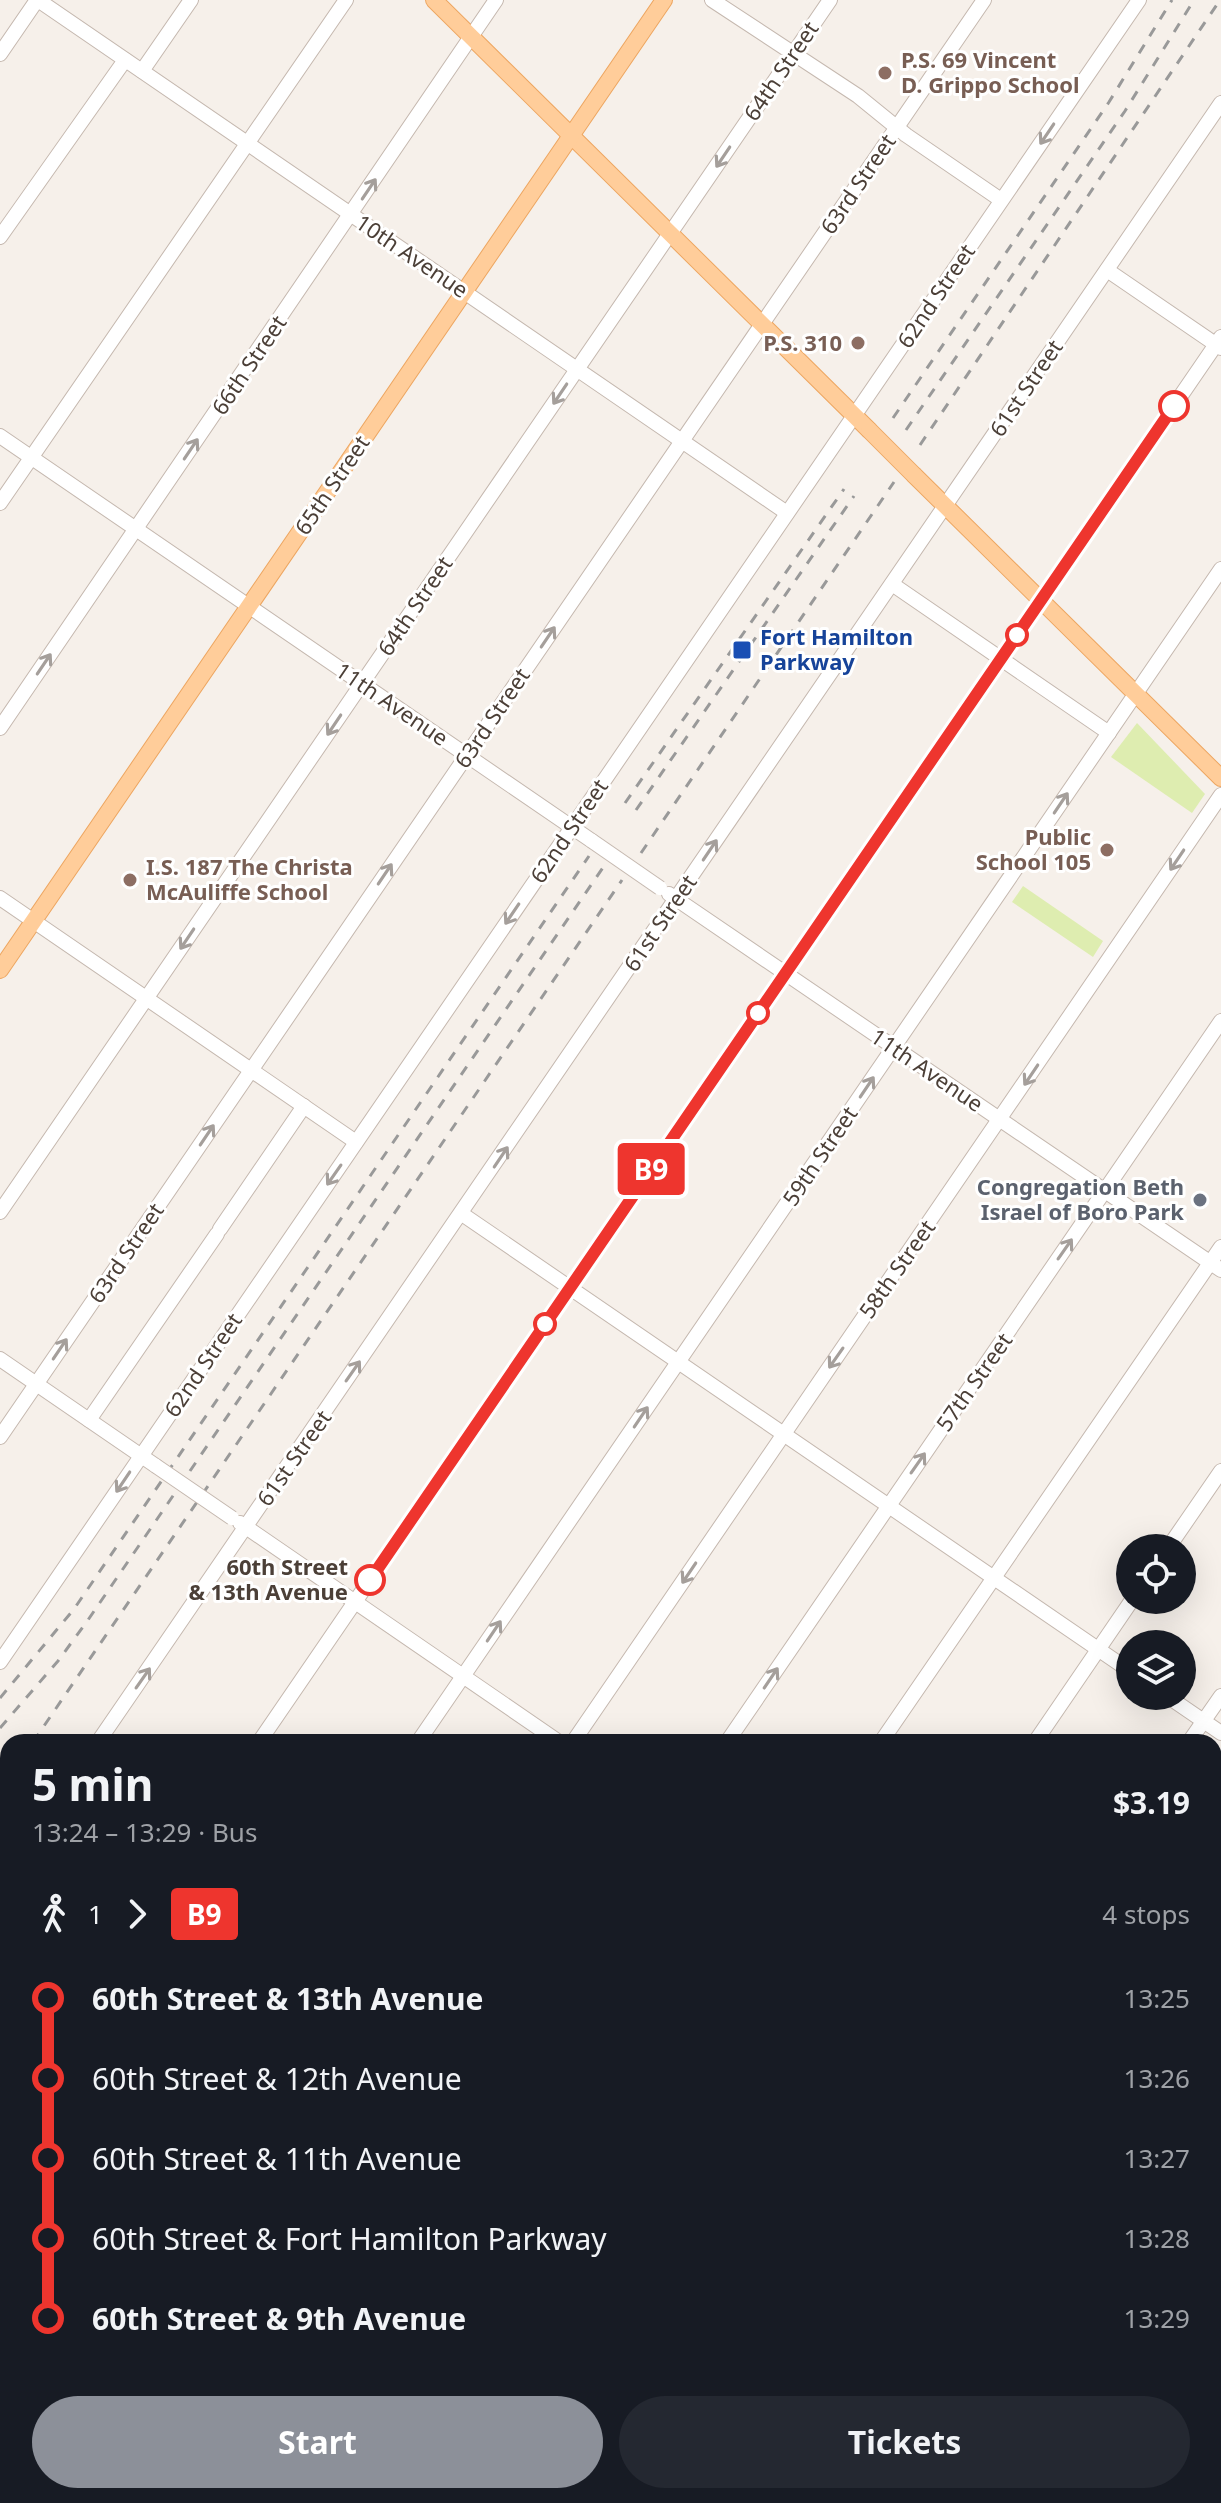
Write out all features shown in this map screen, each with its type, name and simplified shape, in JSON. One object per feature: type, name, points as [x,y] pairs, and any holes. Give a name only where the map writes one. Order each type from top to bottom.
[{"type":"main road","points":[[434,0],[1221,778]]},
{"type":"main road","name":"65th Street","points":[[0,970],[664,0]]},
{"type":"street","points":[[0,54],[38,0]]},
{"type":"street","name":"10th Avenue","points":[[38,0],[787,513]]},
{"type":"street","points":[[142,71],[191,0]]},
{"type":"street","points":[[0,503],[346,0]]},
{"type":"street","name":"66th Street","points":[[0,728],[496,0]]},
{"type":"street","points":[[712,0],[858,96],[1001,200]]},
{"type":"street","name":"64th Street","points":[[0,1212],[830,0]]},
{"type":"street","name":"63rd Street","points":[[0,1437],[984,0]]},
{"type":"street","name":"62nd Street","points":[[0,1662],[1139,0]]},
{"type":"street","points":[[0,237],[125,60]]},
{"type":"street","name":"61st Street","points":[[104,1734],[892,584],[939,500],[1107,270],[1221,103]]},
{"type":"street","points":[[264,1734],[1219,343],[1107,270]]},
{"type":"street","name":"11th Avenue","points":[[0,436],[1216,1266]]},
{"type":"street","name":"59th Street","points":[[423,1734],[1221,569]]},
{"type":"street","points":[[892,584],[1109,733]]},
{"type":"street","name":"58th Street","points":[[578,1734],[1221,795]]},
{"type":"street","points":[[0,898],[356,1142]]},
{"type":"street","name":"57th Street","points":[[732,1734],[1221,1021]]},
{"type":"street","points":[[89,1420],[304,1106]]},
{"type":"street","points":[[462,1214],[1116,1662]]},
{"type":"street","points":[[887,1734],[1216,1266],[1221,1247]]},
{"type":"street","points":[[0,1359],[547,1734]]},
{"type":"street","points":[[1178,1534],[1221,1471]]},
{"type":"street","points":[[1041,1734],[1123,1614]]},
{"type":"street","points":[[1195,1734],[1221,1696]]},
{"type":"street","points":[[1188,1710],[1221,1733]]},
{"type":"green space","points":[[1137,723],[1205,794],[1192,813],[1111,757]]},
{"type":"green space","points":[[1023,886],[1103,941],[1093,957],[1012,902]]},
{"type":"railway","points":[[893,418],[1109,102],[1172,0]]},
{"type":"railway","points":[[906,430],[1125,111],[1194,0]]},
{"type":"railway","points":[[920,445],[1220,0]]},
{"type":"railway","points":[[641,853],[894,482]]},
{"type":"railway","points":[[625,803],[844,489]]},
{"type":"railway","points":[[636,810],[854,496]]},
{"type":"railway","points":[[0,1698],[74,1609],[589,856]]},
{"type":"railway","points":[[0,1728],[58,1661],[88,1620],[604,866]]},
{"type":"railway","points":[[38,1734],[622,880]]},
{"type":"bus line","name":"B9","points":[[370,1580],[1174,406]]},
{"type":"place","name":"P.S. 69 Vincent D. Grippo School","points":[[885,73]]},
{"type":"place","name":"P.S. 310","points":[[858,343]]},
{"type":"place","name":"Fort Hamilton Parkway","points":[[742,650]]},
{"type":"place","name":"Public School 105","points":[[1107,850]]},
{"type":"place","name":"I.S. 187 The Christa McAuliffe School","points":[[130,880]]},
{"type":"place","name":"Congregation Beth Israel of Boro Park","points":[[1200,1200]]},
{"type":"place","name":"60th Street & 13th Avenue","points":[[370,1580]]}]
